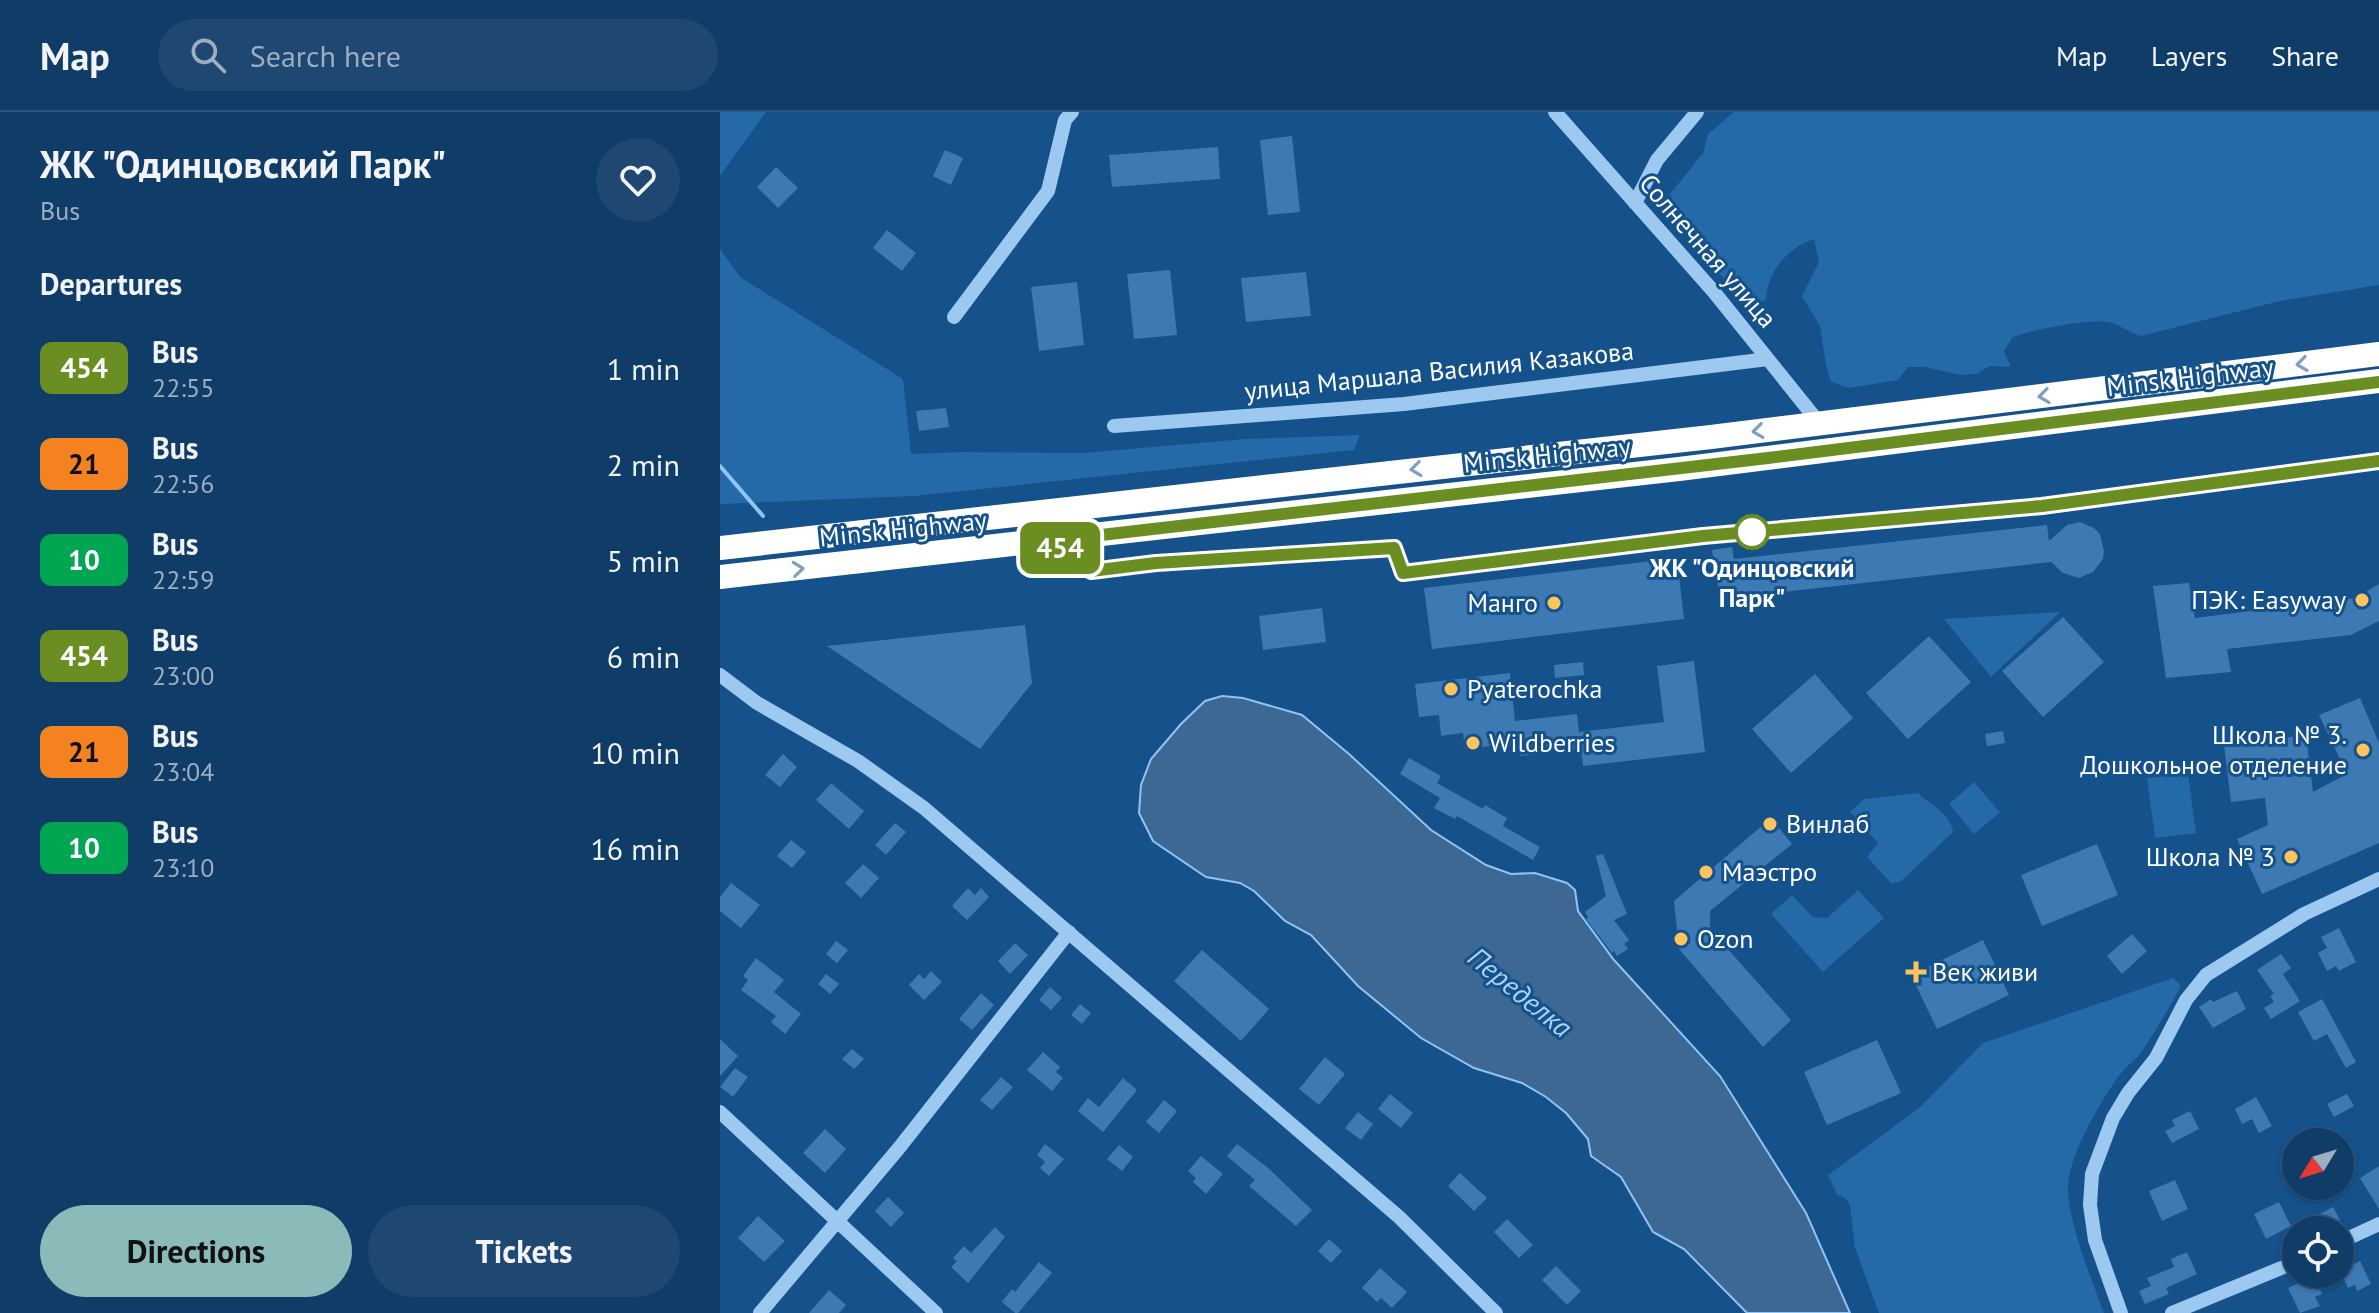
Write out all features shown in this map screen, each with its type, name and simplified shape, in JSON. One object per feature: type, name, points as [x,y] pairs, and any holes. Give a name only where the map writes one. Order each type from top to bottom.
[{"type":"highway","name":"Minsk Highway","points":[[720,548],[1820,424],[2379,354]]},
{"type":"highway","name":"Minsk Highway","points":[[720,577],[1695,467],[2379,381]]},
{"type":"street","points":[[954,317],[1048,191],[1065,120],[1072,112]]},
{"type":"street","name":"Солнечная улица","points":[[1555,112],[1714,292],[1820,424]]},
{"type":"street","points":[[1635,203],[1657,160],[1697,112]]},
{"type":"street","name":"улица Маршала Василия Казакова","points":[[1114,426],[1404,404],[1768,359]]},
{"type":"street","points":[[1703,536],[2034,507],[2379,461]]},
{"type":"street","points":[[720,675],[757,703],[858,761],[893,785],[1069,932],[1399,1217],[1496,1313]]},
{"type":"street","points":[[2121,1313],[2095,1240],[2090,1205],[2092,1174],[2113,1118],[2156,1058],[2186,1000],[2206,975],[2304,914],[2379,879]]},
{"type":"street","points":[[760,1313],[899,1148],[1069,932]]},
{"type":"street","points":[[720,1112],[936,1313]]},
{"type":"street","points":[[2354,1236],[2379,1224]]},
{"type":"street","points":[[2172,1313],[2282,1268]]},
{"type":"shaded area","points":[[720,112],[766,112],[720,176]]},
{"type":"shaded area","points":[[1734,112],[2379,112],[2379,285],[2280,301],[2141,336],[2104,322],[2048,328],[2013,337],[2004,351],[2011,367],[1990,366],[1976,374],[1960,375],[1925,367],[1908,367],[1898,380],[1849,388],[1831,382],[1820,326],[1802,296],[1819,262],[1814,239],[1795,248],[1780,262],[1770,280],[1766,300],[1751,307],[1716,269],[1698,236],[1676,210],[1670,194],[1703,153],[1708,134]]},
{"type":"shaded area","points":[[720,249],[740,277],[903,379],[911,454],[1084,453],[1245,439],[1360,435],[1354,450],[914,496],[720,504]]},
{"type":"shaded area","points":[[2060,612],[1991,677],[1944,619]]},
{"type":"shaded area","points":[[2188,773],[2196,833],[2155,838],[2147,778]]},
{"type":"shaded area","points":[[1974,782],[2000,812],[1974,834],[1949,804]]},
{"type":"shaded area","points":[[1918,793],[1944,814],[1953,832],[1900,882],[1891,883],[1867,857],[1878,843],[1850,812],[1864,799]]},
{"type":"shaded area","points":[[1858,890],[1884,918],[1823,972],[1771,914],[1792,895],[1813,917],[1827,918]]},
{"type":"shaded area","points":[[2173,978],[2181,986],[2143,1050],[2121,1073],[2103,1101],[2086,1130],[2069,1175],[2072,1217],[2104,1313],[1879,1313],[1855,1248],[1850,1205],[1845,1198],[1837,1195],[1828,1175],[1919,1108],[1983,1043]]},
{"type":"water","points":[[1222,696],[1243,698],[1302,715],[1431,830],[1486,865],[1511,874],[1535,873],[1567,883],[1575,890],[1578,911],[1614,960],[1720,1076],[1806,1213],[1850,1313],[1747,1313],[1684,1249],[1653,1232],[1621,1177],[1591,1156],[1588,1139],[1566,1113],[1546,1097],[1522,1083],[1474,1068],[1421,1038],[1358,986],[1311,935],[1285,921],[1254,891],[1240,883],[1206,877],[1153,841],[1139,813],[1141,785],[1151,759],[1205,701]]},
{"type":"building","points":[[1292,136],[1300,212],[1268,215],[1260,140]]},
{"type":"building","points":[[1218,147],[1220,179],[1112,187],[1109,155]]},
{"type":"building","points":[[945,150],[963,158],[951,185],[933,176]]},
{"type":"building","points":[[776,167],[798,188],[778,208],[757,187]]},
{"type":"building","points":[[887,230],[916,253],[902,271],[873,248]]},
{"type":"building","points":[[1170,270],[1177,335],[1134,339],[1127,274]]},
{"type":"building","points":[[1306,272],[1311,316],[1246,322],[1241,278]]},
{"type":"building","points":[[1077,282],[1084,345],[1039,351],[1031,287]]},
{"type":"building","points":[[946,408],[949,427],[919,431],[916,411]]},
{"type":"building","points":[[2080,522],[2100,534],[2104,551],[2103,559],[2093,572],[2079,578],[2063,573],[2051,562],[1720,599],[1712,550],[1732,547],[1734,559],[2047,525],[2049,541],[2067,525]]},
{"type":"building","name":"Манго","points":[[1677,558],[1684,619],[1432,649],[1424,588]]},
{"type":"building","points":[[2189,583],[2195,618],[2356,598],[2379,584],[2379,621],[2351,635],[2227,649],[2231,672],[2166,678],[2153,586]]},
{"type":"building","points":[[1322,608],[1326,642],[1263,650],[1259,616]]},
{"type":"building","points":[[2063,617],[2104,662],[2043,717],[2002,671]]},
{"type":"building","points":[[1025,625],[1032,683],[980,749],[827,646]]},
{"type":"building","points":[[1929,636],[1971,682],[1908,739],[1866,693]]},
{"type":"building","points":[[1694,661],[1705,752],[1583,766],[1581,749],[1520,756],[1518,743],[1465,749],[1463,733],[1441,736],[1439,715],[1419,717],[1415,684],[1510,673],[1515,721],[1577,714],[1579,732],[1664,722],[1657,666]]},
{"type":"building","points":[[1583,662],[1584,675],[1555,678],[1554,665]]},
{"type":"building","points":[[1815,674],[1853,718],[1791,773],[1752,729]]},
{"type":"building","points":[[2360,698],[2379,743],[2379,843],[2262,894],[2237,839],[2268,825],[2265,798],[2231,802],[2224,745],[2306,735],[2313,792],[2341,777],[2336,765],[2342,763],[2319,715]]},
{"type":"building","points":[[2003,731],[2005,743],[1987,746],[1985,734]]},
{"type":"building","points":[[783,754],[797,767],[780,787],[765,775]]},
{"type":"building","points":[[1409,758],[1441,776],[1437,783],[1483,809],[1485,805],[1507,818],[1503,826],[1540,847],[1533,860],[1457,816],[1455,819],[1434,808],[1440,798],[1400,774]]},
{"type":"building","points":[[831,783],[864,811],[849,829],[816,800]]},
{"type":"building","points":[[1771,818],[1792,844],[1710,911],[1710,929],[1791,1020],[1763,1047],[1679,949],[1674,901]]},
{"type":"building","points":[[895,823],[906,832],[886,855],[875,845]]},
{"type":"building","points":[[791,840],[806,852],[792,868],[777,856]]},
{"type":"building","points":[[2097,844],[2118,895],[2042,926],[2021,875]]},
{"type":"building","points":[[1603,854],[1627,914],[1614,920],[1629,940],[1624,944],[1628,949],[1617,956],[1586,919],[1585,912],[1606,896],[1596,856]]},
{"type":"building","points":[[863,864],[879,878],[861,898],[845,883]]},
{"type":"building","points":[[731,883],[760,905],[741,928],[720,911],[720,897]]},
{"type":"building","points":[[968,888],[975,895],[981,888],[989,897],[967,920],[952,906]]},
{"type":"building","points":[[2339,928],[2356,962],[2339,971],[2336,966],[2327,971],[2318,953],[2327,948],[2321,937]]},
{"type":"building","points":[[2132,934],[2147,951],[2122,974],[2107,956]]},
{"type":"building","points":[[1983,940],[2009,995],[1937,1029],[1911,975]]},
{"type":"building","points":[[836,941],[848,950],[837,963],[826,954]]},
{"type":"building","points":[[1015,943],[1028,955],[1010,974],[998,961]]},
{"type":"building","points":[[1202,950],[1269,1009],[1241,1041],[1174,981]]},
{"type":"building","points":[[2281,954],[2291,968],[2283,974],[2300,1001],[2271,1019],[2264,1008],[2274,1002],[2270,996],[2274,994],[2257,970]]},
{"type":"building","points":[[756,958],[784,980],[774,992],[801,1014],[785,1034],[771,1022],[776,1016],[741,990],[748,980],[743,976]]},
{"type":"building","points":[[931,971],[942,982],[924,1000],[909,985],[919,974],[924,979]]},
{"type":"building","points":[[826,974],[839,984],[830,994],[818,984]]},
{"type":"building","points":[[1050,987],[1062,998],[1051,1010],[1039,1000]]},
{"type":"building","points":[[2237,991],[2246,1009],[2213,1028],[2199,1007],[2211,999],[2213,1002]]},
{"type":"building","points":[[981,993],[994,1005],[972,1030],[959,1019]]},
{"type":"building","points":[[2322,999],[2356,1062],[2346,1068],[2327,1034],[2314,1041],[2298,1012]]},
{"type":"building","points":[[1080,1004],[1091,1013],[1082,1024],[1071,1015]]},
{"type":"building","points":[[720,1039],[738,1056],[720,1076]]},
{"type":"building","points":[[1877,1040],[1901,1093],[1827,1125],[1804,1072]]},
{"type":"building","points":[[852,1049],[864,1059],[854,1069],[842,1059]]},
{"type":"building","points":[[1043,1052],[1060,1067],[1056,1072],[1063,1078],[1052,1091],[1027,1070]]},
{"type":"building","points":[[1325,1057],[1345,1074],[1319,1105],[1299,1089]]},
{"type":"building","points":[[735,1068],[748,1077],[733,1097],[720,1087]]},
{"type":"building","points":[[1001,1077],[1013,1087],[992,1110],[980,1100]]},
{"type":"building","points":[[1123,1078],[1137,1090],[1103,1132],[1078,1111],[1088,1098],[1099,1107]]},
{"type":"building","points":[[1390,1094],[1413,1113],[1401,1128],[1378,1109]]},
{"type":"building","points":[[2347,1094],[2354,1106],[2334,1117],[2327,1104]]},
{"type":"building","points":[[2256,1097],[2272,1126],[2259,1133],[2252,1119],[2242,1124],[2235,1109]]},
{"type":"building","points":[[1164,1100],[1177,1111],[1159,1133],[1146,1122]]},
{"type":"building","points":[[2190,1111],[2199,1129],[2172,1143],[2165,1131],[2175,1126],[2172,1120]]},
{"type":"building","points":[[1358,1112],[1373,1124],[1361,1140],[1345,1128]]},
{"type":"building","points":[[825,1129],[846,1149],[825,1173],[803,1153]]},
{"type":"building","points":[[1045,1144],[1064,1159],[1049,1176],[1040,1168],[1045,1162],[1037,1155]]},
{"type":"building","points":[[1237,1144],[1267,1167],[1312,1210],[1296,1226],[1249,1186],[1255,1180],[1227,1156]]},
{"type":"building","points":[[1119,1145],[1133,1157],[1122,1171],[1107,1159]]},
{"type":"building","points":[[1201,1156],[1223,1174],[1206,1194],[1193,1182],[1196,1178],[1188,1171]]},
{"type":"building","points":[[2379,1166],[2379,1209],[2360,1178]]},
{"type":"building","points":[[1460,1173],[1487,1198],[1474,1211],[1448,1186]]},
{"type":"building","points":[[2175,1180],[2188,1209],[2162,1221],[2149,1191]]},
{"type":"building","points":[[888,1197],[904,1213],[891,1227],[875,1211]]},
{"type":"building","points":[[2279,1202],[2286,1216],[2282,1216],[2282,1231],[2266,1239],[2254,1214]]},
{"type":"building","points":[[2333,1207],[2338,1216],[2316,1216]]},
{"type":"building","points":[[758,1216],[785,1241],[764,1262],[738,1238]]},
{"type":"building","points":[[1507,1219],[1533,1245],[1519,1258],[1494,1232]]},
{"type":"building","points":[[995,1227],[1005,1237],[968,1283],[951,1267],[957,1261],[953,1258],[964,1246],[971,1253]]},
{"type":"building","points":[[1329,1239],[1342,1251],[1331,1263],[1318,1251]]},
{"type":"building","points":[[2187,1252],[2197,1274],[2166,1288],[2169,1294],[2145,1304],[2139,1291],[2151,1286],[2147,1278],[2174,1267],[2171,1259]]},
{"type":"building","points":[[2360,1261],[2371,1284],[2357,1291],[2354,1285],[2354,1264]]},
{"type":"building","points":[[1039,1262],[1052,1273],[1015,1313],[1002,1302],[1012,1289],[1015,1292]]},
{"type":"building","points":[[1556,1266],[1581,1291],[1567,1305],[1542,1280]]},
{"type":"building","points":[[1380,1268],[1407,1292],[1392,1308],[1381,1298],[1377,1302],[1362,1288]]},
{"type":"building","points":[[2288,1288],[2319,1288],[2322,1294],[2315,1297],[2320,1306],[2300,1313]]},
{"type":"building","points":[[829,1290],[846,1305],[839,1313],[809,1313]]},
{"type":"waterway","name":"Переделка","points":[[720,466],[763,516]]},
{"type":"bus line","name":"454","points":[[2379,382],[1679,469],[1049,541],[1091,571],[1156,563],[1394,548],[1403,573],[1703,536],[2042,506],[2379,461]]},
{"type":"place","name":"ЖК \"Одинцовский Парк\"","points":[[1752,532]]},
{"type":"place","name":"ПЭК: Easyway","points":[[2362,600]]},
{"type":"place","name":"Манго","points":[[1554,603]]},
{"type":"place","name":"Pyaterochka","points":[[1451,689]]},
{"type":"place","name":"Wildberries","points":[[1473,743]]},
{"type":"place","name":"Школа № 3. Дошкольное отделение","points":[[2363,750]]},
{"type":"place","name":"Винлаб","points":[[1770,824]]},
{"type":"place","name":"Школа № 3","points":[[2291,857]]},
{"type":"place","name":"Маэстро","points":[[1706,872]]},
{"type":"place","name":"Ozon","points":[[1681,939]]},
{"type":"place","name":"Век живи","points":[[1916,972]]}]
